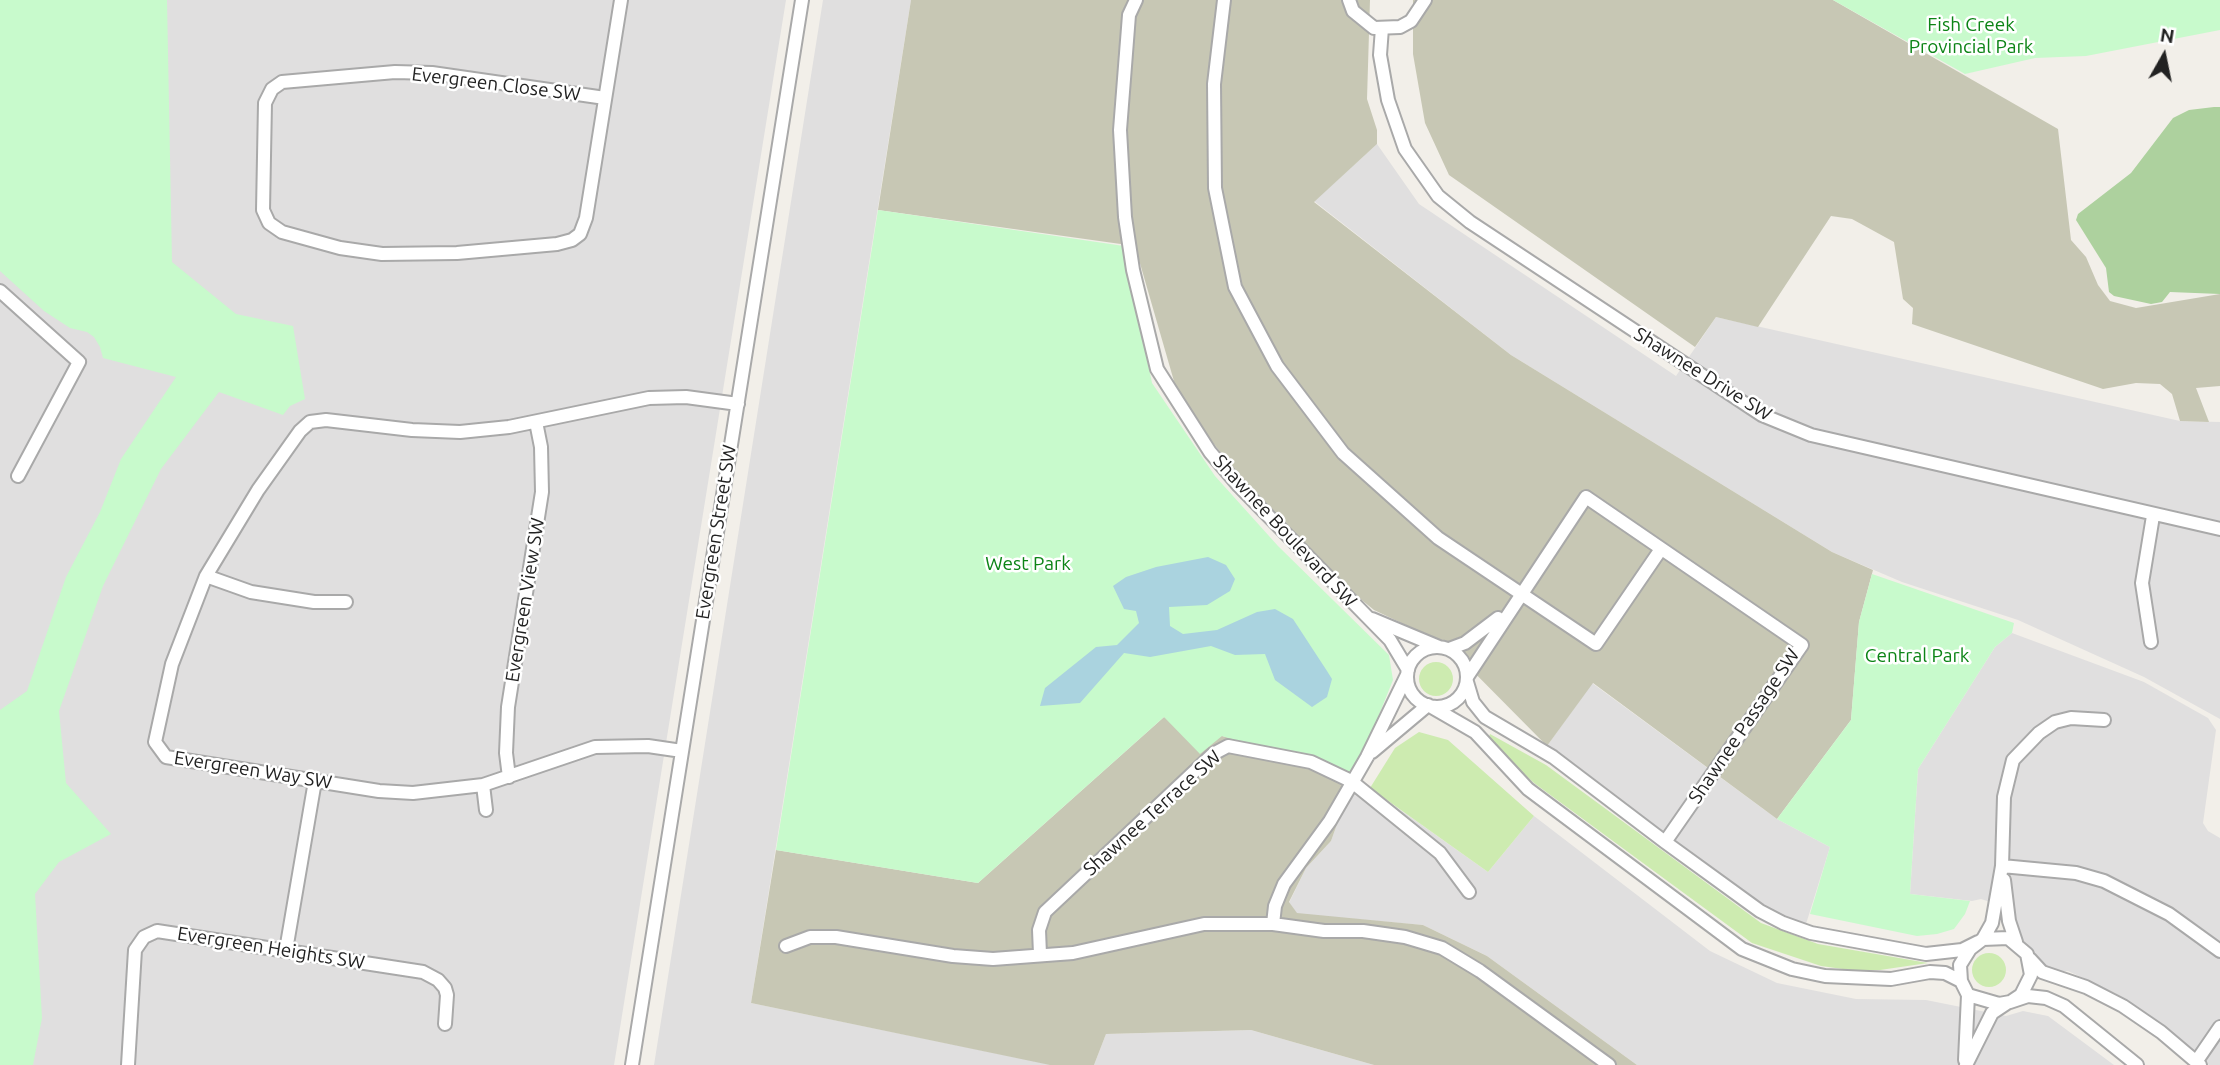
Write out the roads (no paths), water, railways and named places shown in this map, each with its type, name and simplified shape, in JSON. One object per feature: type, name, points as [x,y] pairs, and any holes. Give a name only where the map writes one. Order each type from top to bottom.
[{"type":"street","name":"Evergreen Close SW","points":[[605,98],[432,73],[395,72],[282,82],[272,89],[265,103],[263,210],[269,223],[282,232],[340,248],[382,254],[457,253],[567,243],[580,234],[585,222],[621,0]]},
{"type":"street","name":"Evergreen Street SW","points":[[632,1065],[802,0]]},
{"type":"street","name":"Shawnee Boulevard SW","points":[[1136,0],[1129,15],[1120,130],[1125,217],[1133,270],[1157,369],[1210,452],[1390,640],[1408,673]]},
{"type":"street","points":[[1224,0],[1214,84],[1216,188],[1235,286],[1277,366],[1343,453],[1438,538],[1595,644],[1661,548]]},
{"type":"street","points":[[1348,2],[1362,21],[1374,28],[1382,28],[1400,27],[1412,21],[1425,0]]},
{"type":"street","name":"Shawnee Drive SW","points":[[1382,28],[1380,55],[1388,100],[1405,149],[1438,196],[1470,222],[1762,415],[1811,435],[1982,472],[2153,516],[2220,529]]},
{"type":"street","points":[[0,291],[79,362],[18,476]]},
{"type":"street","name":"Evergreen Way SW","points":[[682,751],[648,746],[595,747],[482,785],[414,793],[315,781],[166,757],[156,747],[162,704],[172,664],[206,576],[258,489],[300,431],[310,422],[326,420],[437,432],[509,428],[649,398],[686,397],[737,404]]},
{"type":"street","name":"Evergreen View SW","points":[[509,777],[506,753],[508,707],[542,492],[541,447],[536,422]]},
{"type":"street","name":"Shawnee Passage SW","points":[[1511,606],[1587,497],[1802,645],[1665,842]]},
{"type":"street","points":[[2151,642],[2141,583],[2153,516]]},
{"type":"street","points":[[206,576],[251,592],[314,602],[346,602]]},
{"type":"street","points":[[1273,924],[1275,906],[1284,884],[1330,821],[1367,757],[1419,653],[1444,648],[1480,632],[1511,606]]},
{"type":"street","points":[[1367,757],[1429,706],[1454,702],[1511,606]]},
{"type":"street","name":"Shawnee Boulevard SW","points":[[1367,618],[1444,648]]},
{"type":"street","points":[[1444,648],[1462,660],[1473,702],[1485,717],[1553,757],[1760,911],[1811,933],[1926,954],[1962,950],[2000,936],[2016,942]]},
{"type":"street","points":[[1408,673],[1410,690],[1429,706],[1475,732],[1528,789],[1742,949],[1792,969],[1825,976],[1891,979],[1930,972],[1945,973],[1961,981]]},
{"type":"street","points":[[1965,1065],[1968,995],[1961,981],[1960,965],[1964,957],[1981,941],[1992,923],[2002,866],[2004,797],[2014,760],[2039,733],[2055,722],[2071,718],[2104,720]]},
{"type":"street","name":"Shawnee Terrace SW","points":[[1040,954],[1039,930],[1045,912],[1223,748],[1234,746],[1258,754],[1311,762],[1351,781],[1440,853],[1469,892]]},
{"type":"street","points":[[286,950],[315,781]]},
{"type":"street","points":[[482,785],[486,810]]},
{"type":"street","points":[[2002,866],[2009,921],[2016,942],[2042,972],[2086,987],[2123,1006],[2161,1032],[2198,1063],[2220,1027]]},
{"type":"street","points":[[2002,866],[2076,873],[2104,881],[2168,914],[2220,951]]},
{"type":"street","points":[[786,946],[817,936],[953,956],[993,959],[1073,953],[1204,924],[1273,924],[1405,937],[1442,948],[1480,971],[1609,1065]]},
{"type":"street","name":"Evergreen Heights SW","points":[[128,1065],[134,958],[144,937],[162,930],[431,974],[447,995],[445,1024]]},
{"type":"street","points":[[1965,1065],[1992,1013],[2028,986],[2031,964],[2027,954]]},
{"type":"street","points":[[1968,995],[1989,1003],[2040,997],[2064,1006],[2137,1065]]},
{"type":"water","points":[[1208,557],[1226,565],[1235,579],[1230,591],[1207,605],[1169,607],[1170,626],[1183,634],[1217,630],[1257,612],[1275,609],[1293,619],[1332,679],[1327,697],[1312,707],[1275,680],[1265,654],[1235,655],[1211,646],[1150,657],[1124,653],[1080,703],[1040,706],[1045,688],[1096,647],[1117,645],[1139,623],[1136,611],[1124,609],[1113,586],[1126,577],[1156,567]]},
{"type":"park label","name":"Fish Creek Provincial Park","points":[[1971,36]]},
{"type":"park label","name":"West Park","points":[[1028,564]]},
{"type":"park label","name":"Central Park","points":[[1917,656]]}]
